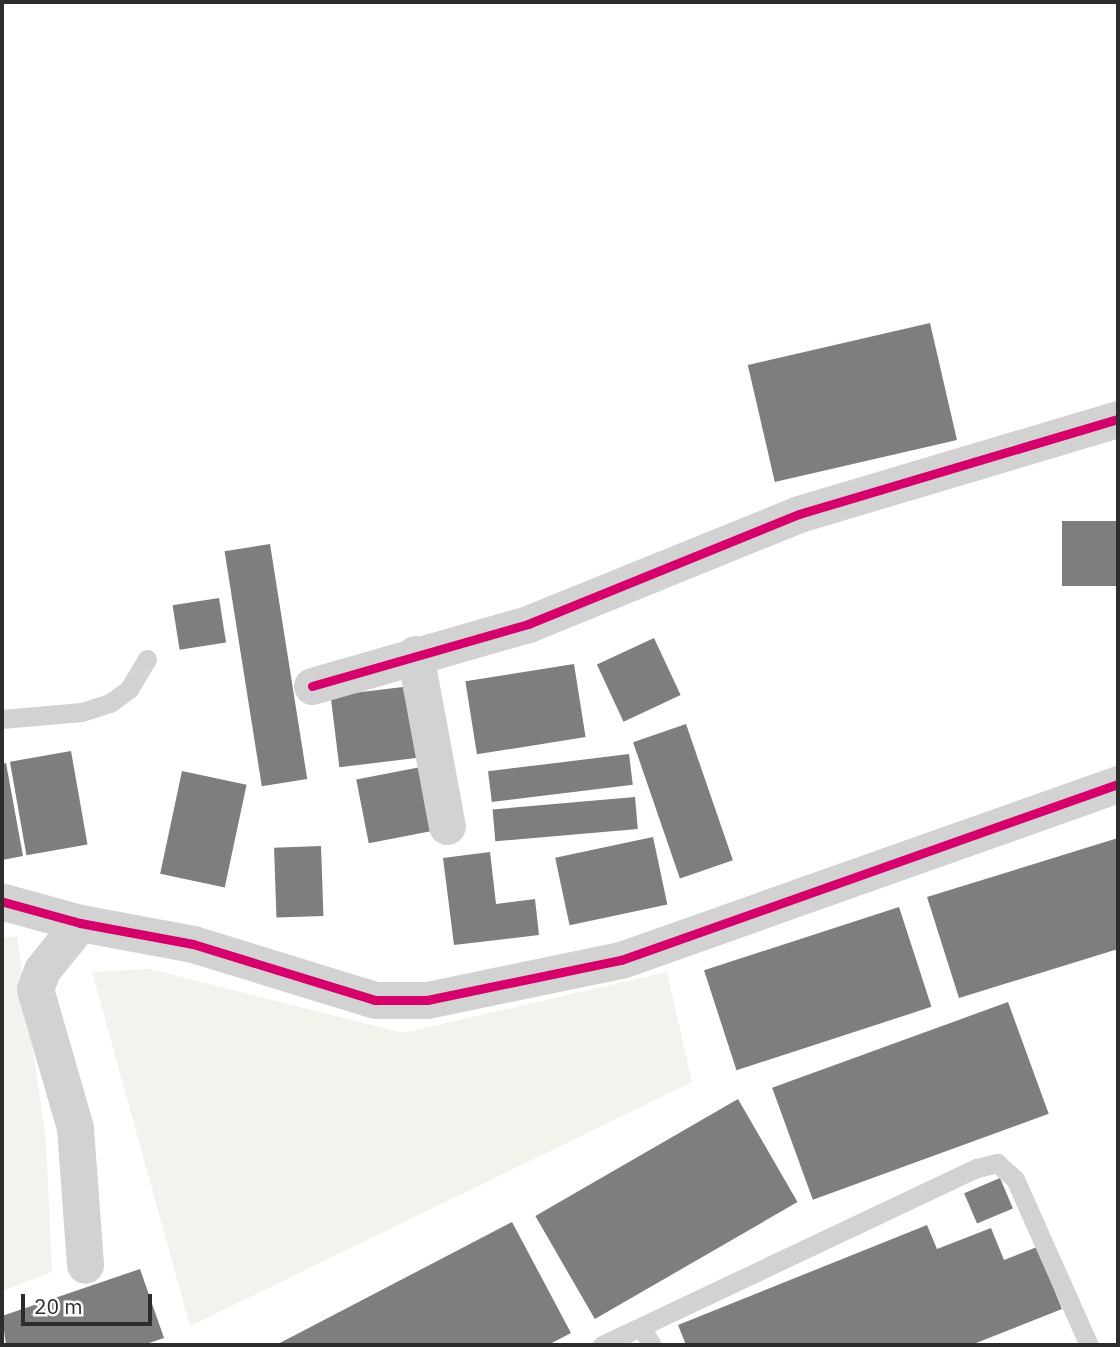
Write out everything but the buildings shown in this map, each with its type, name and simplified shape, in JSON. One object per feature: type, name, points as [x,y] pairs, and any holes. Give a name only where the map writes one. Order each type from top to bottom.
[{"type":"street","points":[[312,686],[415,654],[528,624],[799,514],[1118,419]]},
{"type":"street","points":[[415,654],[447,825]]},
{"type":"street","points":[[4,902],[80,923],[193,944],[375,1000],[426,1000],[621,960],[1118,784]]},
{"type":"street","points":[[80,923],[42,970],[35,989],[75,1128],[85,1265]]},
{"type":"lane","points":[[2,719],[82,712],[110,703],[129,689],[147,659]]},
{"type":"lane","points":[[602,1345],[977,1168],[997,1163],[1015,1179],[1089,1345]]},
{"type":"lane","points":[[641,1327],[652,1345]]},
{"type":"shaded area","points":[[17,936],[46,1141],[52,1272],[2,1291],[2,938]]},
{"type":"shaded area","points":[[150,969],[403,1033],[667,972],[692,1082],[190,1326],[92,972]]},
{"type":"cycle path","points":[[312,686],[528,624],[799,514],[1118,419]]},
{"type":"cycle path","points":[[4,902],[80,923],[193,944],[375,1000],[427,1000],[621,960],[1118,784]]}]
